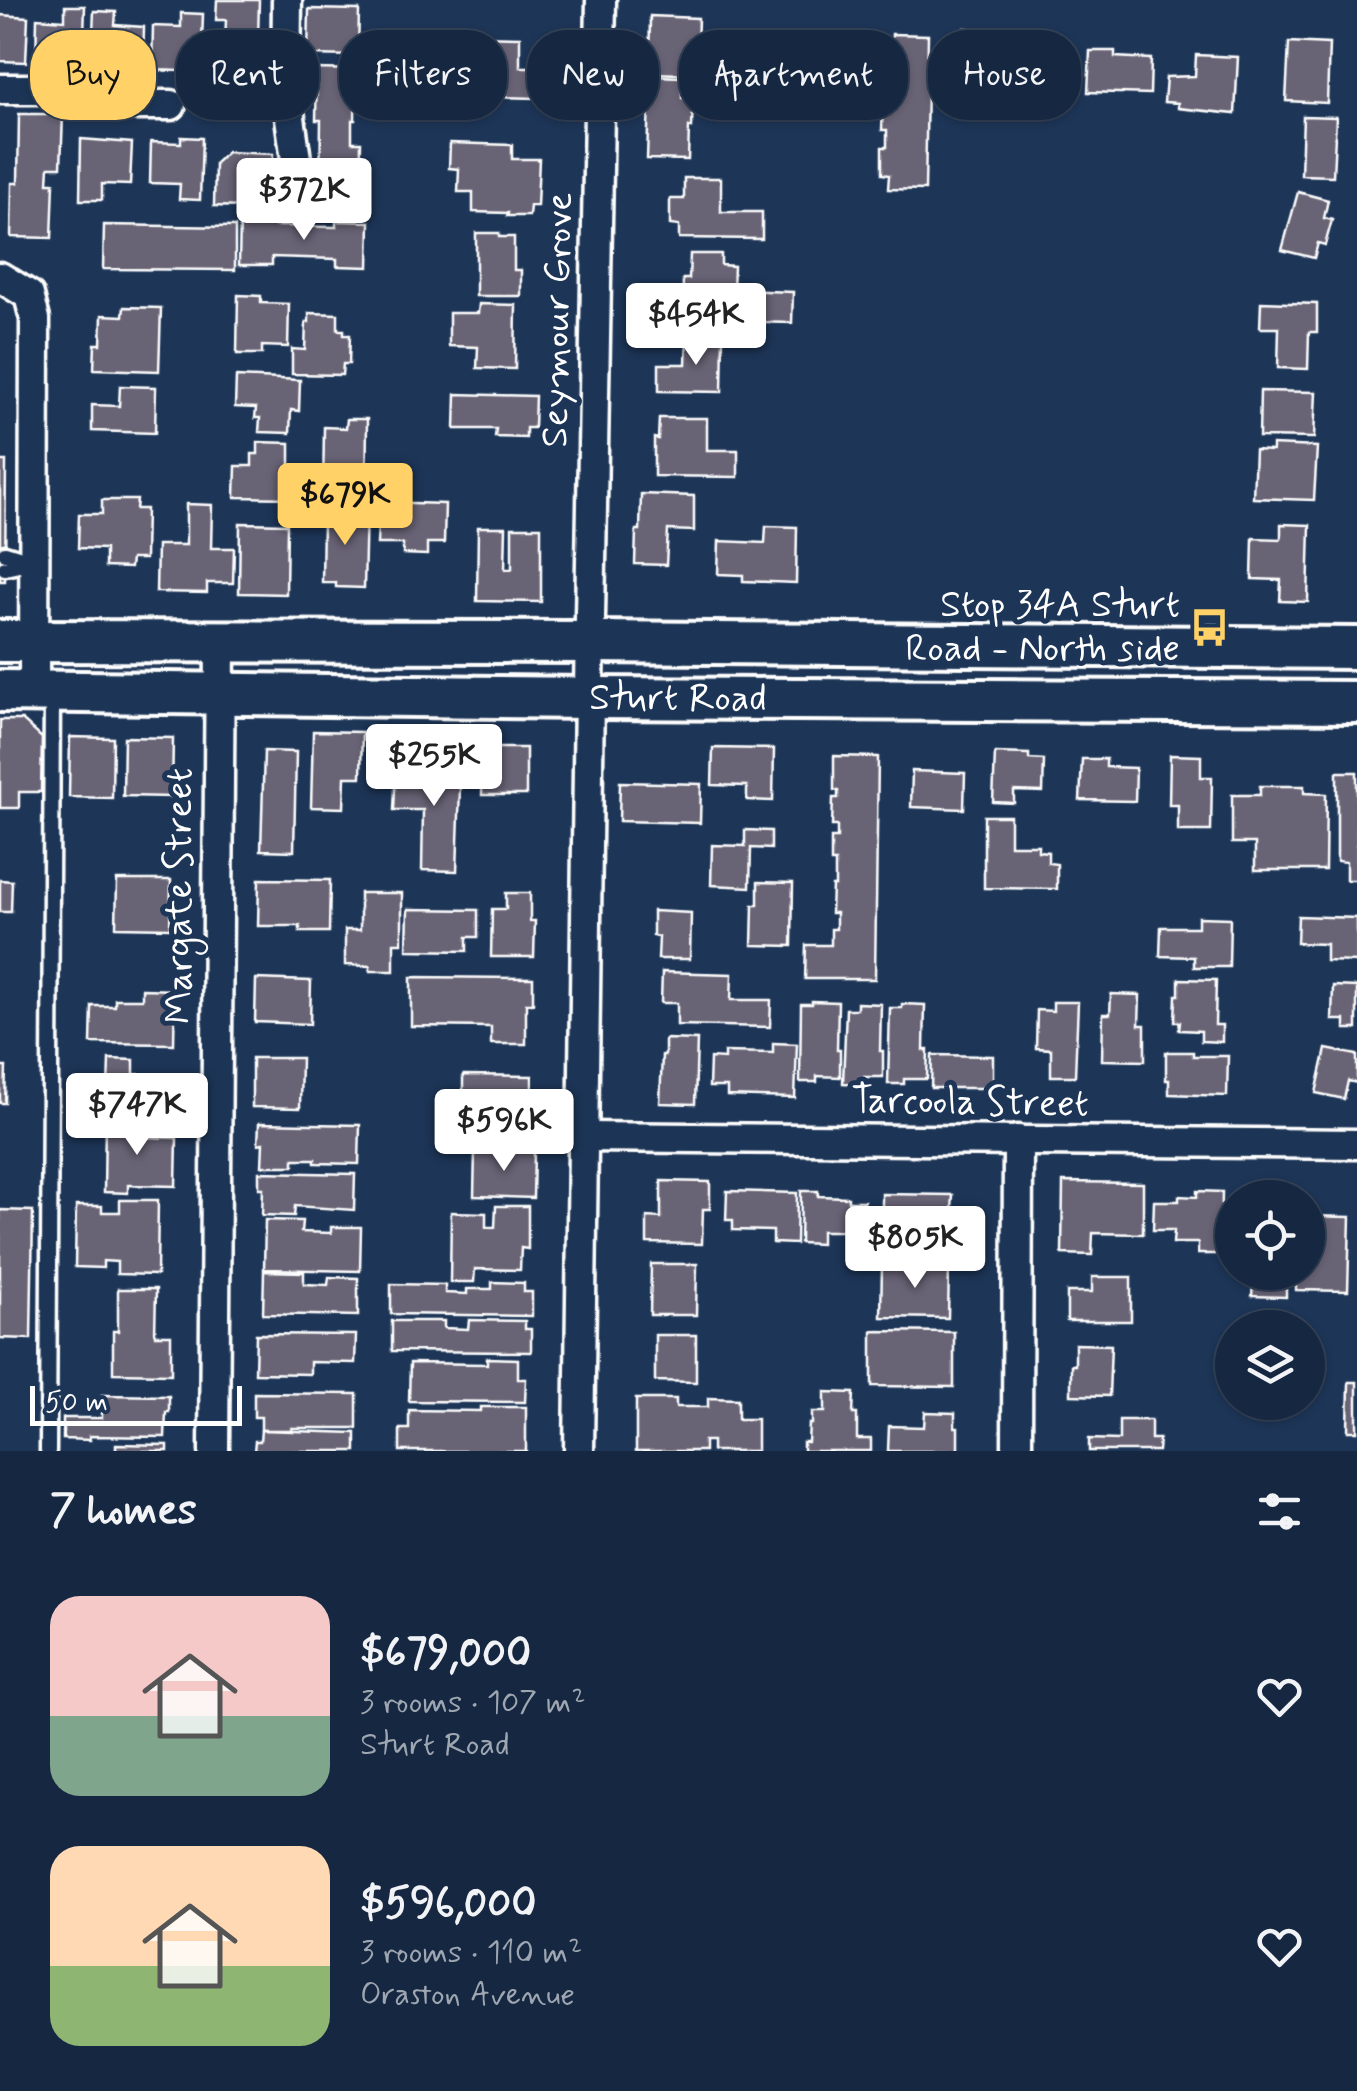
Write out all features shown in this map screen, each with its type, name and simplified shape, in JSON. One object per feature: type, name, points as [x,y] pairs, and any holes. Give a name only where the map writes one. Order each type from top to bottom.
[{"type":"main road","name":"Sturt Road","points":[[17,641],[1357,648]]},
{"type":"main road","name":"Sturt Road","points":[[28,691],[1357,702]]},
{"type":"street","points":[[287,0],[286,90],[296,159]]},
{"type":"street","name":"Seymour Grove","points":[[580,1451],[601,0]]},
{"type":"street","points":[[0,90],[50,89],[119,105],[171,106]]},
{"type":"street","points":[[0,277],[28,295],[35,319],[34,562],[17,641],[28,691]]},
{"type":"street","name":"Margate Street","points":[[214,1451],[220,642]]},
{"type":"street","name":"Tarcoola Street","points":[[583,1136],[1357,1144]]},
{"type":"street","points":[[1017,1451],[1018,1140]]},
{"type":"lane","points":[[5,561],[34,562]]},
{"type":"lane","points":[[28,691],[48,1451]]},
{"type":"building","points":[[217,0],[259,0],[258,30],[226,30],[226,20],[216,20]]},
{"type":"building","points":[[65,6],[85,6],[84,30],[37,30],[37,18],[65,20]]},
{"type":"building","points":[[309,9],[359,10],[359,30],[339,30],[339,56],[319,55],[319,30],[309,30]]},
{"type":"building","points":[[94,11],[116,12],[115,25],[144,27],[144,30],[93,30]]},
{"type":"building","points":[[181,13],[203,14],[202,30],[176,30],[176,71],[156,70],[153,26],[181,27]]},
{"type":"building","points":[[0,15],[28,17],[26,62],[0,61]]},
{"type":"building","points":[[650,16],[698,18],[698,30],[679,30],[679,74],[659,73],[659,30],[650,30]]},
{"type":"building","points":[[908,34],[928,35],[925,190],[888,189],[889,175],[882,174],[882,147],[887,147],[887,130],[882,130],[882,120],[908,120]]},
{"type":"building","points":[[507,37],[520,37],[520,67],[527,67],[527,98],[507,97]]},
{"type":"building","points":[[1289,42],[1329,44],[1327,103],[1286,101]]},
{"type":"building","points":[[1090,51],[1115,51],[1115,57],[1151,59],[1150,94],[1088,92]]},
{"type":"building","points":[[1196,55],[1238,57],[1235,114],[1178,108],[1178,103],[1164,102],[1166,77],[1195,76]]},
{"type":"building","points":[[319,69],[339,70],[339,120],[352,120],[352,142],[361,142],[360,191],[320,190]]},
{"type":"building","points":[[659,76],[679,77],[679,120],[692,120],[688,160],[647,159],[648,120],[659,120]]},
{"type":"building","points":[[19,114],[30,114],[30,120],[63,120],[61,167],[49,167],[48,183],[54,183],[52,238],[11,237],[12,183],[18,183]]},
{"type":"building","points":[[1303,116],[1336,117],[1333,176],[1301,175]]},
{"type":"building","points":[[181,137],[202,138],[200,200],[179,199],[180,184],[150,183],[151,142],[181,143]]},
{"type":"building","points":[[81,139],[132,143],[130,185],[102,184],[102,200],[80,200]]},
{"type":"building","points":[[450,143],[512,145],[512,159],[539,159],[537,206],[530,206],[529,216],[473,212],[473,192],[458,192],[459,169],[449,168]]},
{"type":"building","points":[[227,152],[273,154],[271,208],[214,206],[215,163]]},
{"type":"building","points":[[684,178],[721,178],[721,212],[762,212],[762,239],[679,238],[679,226],[670,225],[670,199],[684,199]]},
{"type":"building","points":[[1298,192],[1328,200],[1324,218],[1332,220],[1325,245],[1318,243],[1314,258],[1282,250]]},
{"type":"building","points":[[240,219],[275,219],[275,226],[336,227],[336,221],[370,222],[369,267],[337,266],[337,259],[272,257],[272,265],[239,265]]},
{"type":"building","points":[[104,225],[235,227],[235,270],[103,269]]},
{"type":"building","points":[[476,233],[514,237],[514,270],[521,270],[521,296],[476,296]]},
{"type":"building","points":[[690,254],[721,254],[721,265],[734,266],[733,290],[793,292],[792,323],[682,320],[683,279],[689,279]]},
{"type":"building","points":[[238,295],[261,296],[261,303],[289,304],[288,347],[262,346],[262,354],[237,354]]},
{"type":"building","points":[[1261,302],[1317,304],[1317,332],[1309,332],[1308,369],[1278,368],[1279,328],[1260,328]]},
{"type":"building","points":[[479,304],[516,305],[515,369],[477,368],[478,347],[449,346],[449,313],[478,313]]},
{"type":"building","points":[[124,307],[161,308],[159,371],[94,369],[95,344],[101,344],[102,315],[123,316]]},
{"type":"building","points":[[309,313],[338,314],[338,330],[350,335],[349,364],[343,364],[342,375],[292,374],[292,349],[305,350]]},
{"type":"building","points":[[687,336],[723,336],[722,392],[659,391],[659,364],[686,364]]},
{"type":"building","points":[[236,377],[300,380],[299,411],[291,410],[290,433],[259,432],[256,408],[235,407]]},
{"type":"building","points":[[120,386],[156,387],[155,433],[92,431],[92,405],[119,406]]},
{"type":"building","points":[[1260,391],[1316,392],[1314,438],[1259,437]]},
{"type":"building","points":[[456,394],[535,396],[534,428],[526,428],[526,438],[495,437],[496,429],[455,429]]},
{"type":"building","points":[[659,418],[707,418],[707,450],[738,450],[738,477],[654,476],[654,438],[658,439]]},
{"type":"building","points":[[347,419],[367,419],[366,508],[338,507],[338,496],[323,496],[324,427],[346,428]]},
{"type":"building","points":[[258,442],[290,443],[290,466],[299,466],[298,498],[235,497],[236,466],[252,466]]},
{"type":"building","points":[[1272,445],[1317,447],[1314,500],[1253,498],[1255,450],[1272,451]]},
{"type":"building","points":[[0,461],[6,461],[5,581],[0,581]]},
{"type":"building","points":[[641,494],[694,496],[694,531],[668,530],[666,565],[635,564]]},
{"type":"building","points":[[102,500],[137,500],[136,509],[146,509],[145,559],[131,559],[130,568],[105,567],[105,549],[78,548],[79,514],[102,514]]},
{"type":"building","points":[[379,502],[445,504],[444,543],[427,543],[427,555],[403,554],[403,544],[377,544]]},
{"type":"building","points":[[186,504],[212,505],[211,548],[234,548],[233,583],[207,583],[207,593],[156,592],[157,545],[186,545]]},
{"type":"building","points":[[338,507],[366,508],[364,588],[322,583],[323,518],[338,519]]},
{"type":"building","points":[[240,523],[287,524],[286,594],[239,593]]},
{"type":"building","points":[[1281,524],[1310,525],[1308,602],[1280,601],[1281,580],[1252,579],[1253,538],[1281,539]]},
{"type":"building","points":[[766,526],[797,527],[796,583],[743,581],[743,575],[718,574],[719,541],[765,543]]},
{"type":"building","points":[[478,527],[506,527],[505,569],[512,569],[512,527],[541,527],[541,602],[477,601]]},
{"type":"building","points":[[0,720],[22,720],[42,738],[41,792],[19,792],[19,808],[0,808]]},
{"type":"building","points":[[313,731],[362,732],[361,777],[345,777],[344,808],[311,807]]},
{"type":"building","points":[[70,737],[113,738],[112,798],[69,797]]},
{"type":"building","points":[[124,737],[173,738],[172,797],[123,796]]},
{"type":"building","points":[[483,748],[526,748],[526,795],[482,795]]},
{"type":"building","points":[[713,748],[774,749],[773,801],[747,800],[747,786],[712,785]]},
{"type":"building","points":[[264,751],[296,752],[294,851],[261,850]]},
{"type":"building","points":[[995,753],[1029,754],[1029,759],[1044,760],[1043,792],[1014,791],[1014,803],[993,802]]},
{"type":"building","points":[[1170,755],[1201,756],[1201,777],[1212,777],[1211,831],[1178,831],[1178,805],[1169,805]]},
{"type":"building","points":[[834,756],[878,757],[875,979],[805,979],[806,945],[831,945],[831,929],[836,929],[836,913],[831,913],[835,862],[831,862],[831,838],[837,838],[837,826],[832,826],[833,798],[838,798],[838,791],[834,790]]},
{"type":"building","points":[[431,758],[461,759],[457,871],[422,870],[423,810],[394,810],[396,768],[431,769]]},
{"type":"building","points":[[1082,759],[1106,759],[1106,767],[1136,768],[1135,801],[1080,800]]},
{"type":"building","points":[[912,771],[965,773],[964,809],[911,807]]},
{"type":"building","points":[[1337,772],[1357,772],[1357,880],[1346,880],[1346,862],[1337,861]]},
{"type":"building","points":[[620,782],[701,784],[700,823],[619,821]]},
{"type":"building","points":[[1260,786],[1304,786],[1304,793],[1326,794],[1325,870],[1255,870],[1255,843],[1232,843],[1232,795],[1260,795]]},
{"type":"building","points":[[984,816],[1010,816],[1010,845],[1038,845],[1038,851],[1048,852],[1048,863],[1057,864],[1057,889],[984,888]]},
{"type":"building","points":[[745,830],[771,831],[771,849],[751,848],[750,887],[711,885],[712,845],[745,846]]},
{"type":"building","points":[[259,879],[330,880],[329,932],[300,932],[300,926],[258,926]]},
{"type":"building","points":[[0,880],[12,881],[11,912],[0,912]]},
{"type":"building","points":[[117,880],[171,880],[170,928],[116,927]]},
{"type":"building","points":[[758,882],[793,883],[792,946],[752,945]]},
{"type":"building","points":[[360,893],[402,893],[402,943],[394,943],[394,971],[345,965],[345,930],[360,930]]},
{"type":"building","points":[[506,893],[530,893],[530,921],[535,921],[534,957],[491,957],[492,909],[506,909]]},
{"type":"building","points":[[408,909],[478,910],[478,937],[467,937],[467,951],[407,950]]},
{"type":"building","points":[[653,911],[691,913],[690,959],[658,959],[659,937],[653,936]]},
{"type":"building","points":[[1298,916],[1357,918],[1357,962],[1326,961],[1326,944],[1297,943]]},
{"type":"building","points":[[1198,917],[1230,918],[1229,967],[1194,967],[1194,957],[1160,956],[1161,927],[1198,927]]},
{"type":"building","points":[[662,972],[732,974],[731,1000],[771,1000],[770,1027],[677,1025],[677,1003],[661,1003]]},
{"type":"building","points":[[411,977],[533,978],[533,1003],[526,1003],[526,1044],[491,1044],[491,1027],[411,1026]]},
{"type":"building","points":[[256,979],[311,981],[310,1024],[255,1022]]},
{"type":"building","points":[[1179,979],[1216,980],[1215,1025],[1222,1025],[1222,1042],[1201,1041],[1201,1031],[1179,1030],[1180,1022],[1175,1022]]},
{"type":"building","points":[[1333,986],[1357,987],[1357,1029],[1345,1029],[1345,1020],[1332,1020]]},
{"type":"building","points":[[142,989],[175,990],[174,1044],[91,1043],[92,1006],[115,1006],[115,999],[142,999]]},
{"type":"building","points":[[1111,994],[1140,995],[1139,1025],[1145,1025],[1145,1061],[1102,1060],[1103,1014],[1110,1014]]},
{"type":"building","points":[[838,1002],[840,1077],[817,1076],[817,1082],[800,1082],[801,1004]]},
{"type":"building","points":[[1053,1002],[1078,1002],[1075,1076],[1051,1076],[1051,1049],[1036,1048],[1037,1010],[1053,1011]]},
{"type":"building","points":[[857,1003],[881,1004],[883,1077],[860,1077],[860,1084],[843,1083],[846,1009],[857,1009]]},
{"type":"building","points":[[902,1004],[925,1005],[927,1079],[888,1084],[890,1008],[902,1008]]},
{"type":"building","points":[[665,1039],[697,1040],[695,1104],[660,1103]]},
{"type":"building","points":[[773,1043],[797,1044],[795,1098],[727,1096],[727,1087],[709,1087],[710,1058],[724,1059],[724,1052],[773,1053]]},
{"type":"building","points":[[1326,1049],[1357,1055],[1357,1083],[1348,1081],[1344,1099],[1316,1093]]},
{"type":"building","points":[[1166,1052],[1228,1056],[1227,1096],[1169,1094]]},
{"type":"building","points":[[932,1055],[993,1056],[993,1088],[931,1088]]},
{"type":"building","points":[[252,1058],[301,1058],[300,1108],[252,1107]]},
{"type":"building","points":[[109,1059],[134,1060],[134,1074],[157,1075],[159,1120],[107,1118]]},
{"type":"building","points":[[0,1067],[6,1067],[5,1103],[0,1103]]},
{"type":"building","points":[[463,1075],[532,1076],[532,1120],[463,1118]]},
{"type":"building","points":[[105,1120],[142,1120],[141,1137],[177,1138],[176,1186],[128,1185],[128,1193],[104,1192]]},
{"type":"building","points":[[259,1123],[360,1125],[359,1164],[294,1159],[294,1166],[262,1166]]},
{"type":"building","points":[[475,1150],[534,1152],[533,1198],[474,1196]]},
{"type":"building","points":[[259,1172],[355,1174],[354,1210],[295,1206],[294,1216],[262,1215]]},
{"type":"building","points":[[661,1181],[710,1182],[710,1209],[703,1209],[702,1244],[647,1243],[647,1217],[661,1218]]},
{"type":"building","points":[[1063,1182],[1143,1183],[1143,1234],[1093,1233],[1092,1255],[1062,1254]]},
{"type":"building","points":[[727,1191],[797,1193],[796,1244],[773,1243],[773,1231],[733,1230],[733,1220],[726,1220]]},
{"type":"building","points":[[801,1191],[864,1201],[863,1228],[821,1231],[821,1244],[800,1243]]},
{"type":"building","points":[[1197,1191],[1215,1192],[1215,1254],[1198,1254],[1198,1243],[1173,1243],[1174,1230],[1153,1230],[1154,1201],[1197,1197]]},
{"type":"building","points":[[882,1194],[953,1195],[952,1210],[964,1210],[963,1243],[938,1243],[938,1248],[868,1247],[868,1219],[882,1219]]},
{"type":"building","points":[[120,1200],[158,1200],[157,1275],[117,1274],[117,1262],[103,1261],[103,1268],[75,1267],[76,1206],[102,1206],[102,1212],[120,1212]]},
{"type":"building","points":[[496,1206],[528,1206],[528,1249],[521,1248],[520,1270],[475,1269],[474,1282],[450,1282],[451,1212],[486,1213],[486,1227],[495,1227]]},
{"type":"building","points":[[0,1210],[33,1211],[31,1339],[0,1338]]},
{"type":"building","points":[[1325,1216],[1350,1217],[1348,1291],[1296,1290],[1325,1290]]},
{"type":"building","points":[[265,1220],[302,1221],[301,1232],[331,1233],[331,1227],[361,1227],[360,1271],[264,1269]]},
{"type":"building","points":[[651,1264],[697,1264],[696,1315],[650,1315]]},
{"type":"building","points":[[882,1265],[949,1266],[948,1318],[881,1317]]},
{"type":"building","points":[[264,1271],[304,1272],[304,1284],[328,1285],[329,1277],[358,1278],[358,1316],[263,1314]]},
{"type":"building","points":[[1092,1277],[1131,1277],[1131,1321],[1067,1321],[1067,1292],[1092,1292]]},
{"type":"building","points":[[492,1282],[524,1283],[524,1292],[532,1292],[532,1316],[391,1314],[391,1284],[445,1285],[445,1293],[467,1294],[467,1289],[492,1289]]},
{"type":"building","points":[[118,1289],[156,1289],[155,1335],[171,1335],[171,1374],[113,1373]]},
{"type":"building","points":[[1252,1290],[1286,1290],[1286,1297],[1252,1296]]},
{"type":"building","points":[[469,1320],[525,1321],[525,1329],[531,1329],[531,1352],[392,1351],[392,1321],[444,1321],[444,1328],[468,1329]]},
{"type":"building","points":[[872,1331],[954,1332],[954,1387],[872,1386]]},
{"type":"building","points":[[256,1334],[356,1335],[355,1363],[310,1362],[310,1374],[255,1373]]},
{"type":"building","points":[[655,1335],[696,1335],[696,1382],[655,1381]]},
{"type":"building","points":[[1075,1344],[1111,1345],[1109,1396],[1071,1395]]},
{"type":"building","points":[[487,1358],[518,1359],[518,1379],[526,1379],[525,1402],[409,1401],[410,1363],[487,1364]]},
{"type":"building","points":[[1349,1382],[1357,1382],[1357,1431],[1348,1431]]},
{"type":"building","points":[[825,1392],[854,1393],[857,1439],[871,1439],[871,1451],[803,1451],[812,1412],[825,1412]]},
{"type":"building","points":[[254,1393],[357,1394],[357,1428],[261,1430],[261,1417],[254,1417]]},
{"type":"building","points":[[102,1395],[169,1396],[165,1437],[63,1439],[63,1418],[102,1418]]},
{"type":"building","points":[[708,1398],[738,1399],[738,1419],[757,1419],[757,1451],[712,1451],[712,1441],[704,1441],[704,1451],[636,1451],[636,1399],[676,1399],[676,1407],[708,1407]]},
{"type":"building","points":[[481,1407],[526,1407],[526,1451],[400,1451],[400,1429],[409,1429],[409,1410],[481,1411]]},
{"type":"building","points":[[925,1412],[955,1413],[958,1451],[888,1451],[889,1426],[924,1427]]},
{"type":"building","points":[[1119,1420],[1151,1420],[1151,1439],[1159,1439],[1158,1451],[1089,1451],[1089,1439],[1119,1440]]},
{"type":"building","points":[[261,1430],[356,1433],[356,1451],[254,1451]]},
{"type":"building","points":[[116,1444],[168,1445],[168,1451],[116,1451]]},
{"type":"place","name":"Stop 34A Sturt Road - North side","points":[[1210,627]]}]
